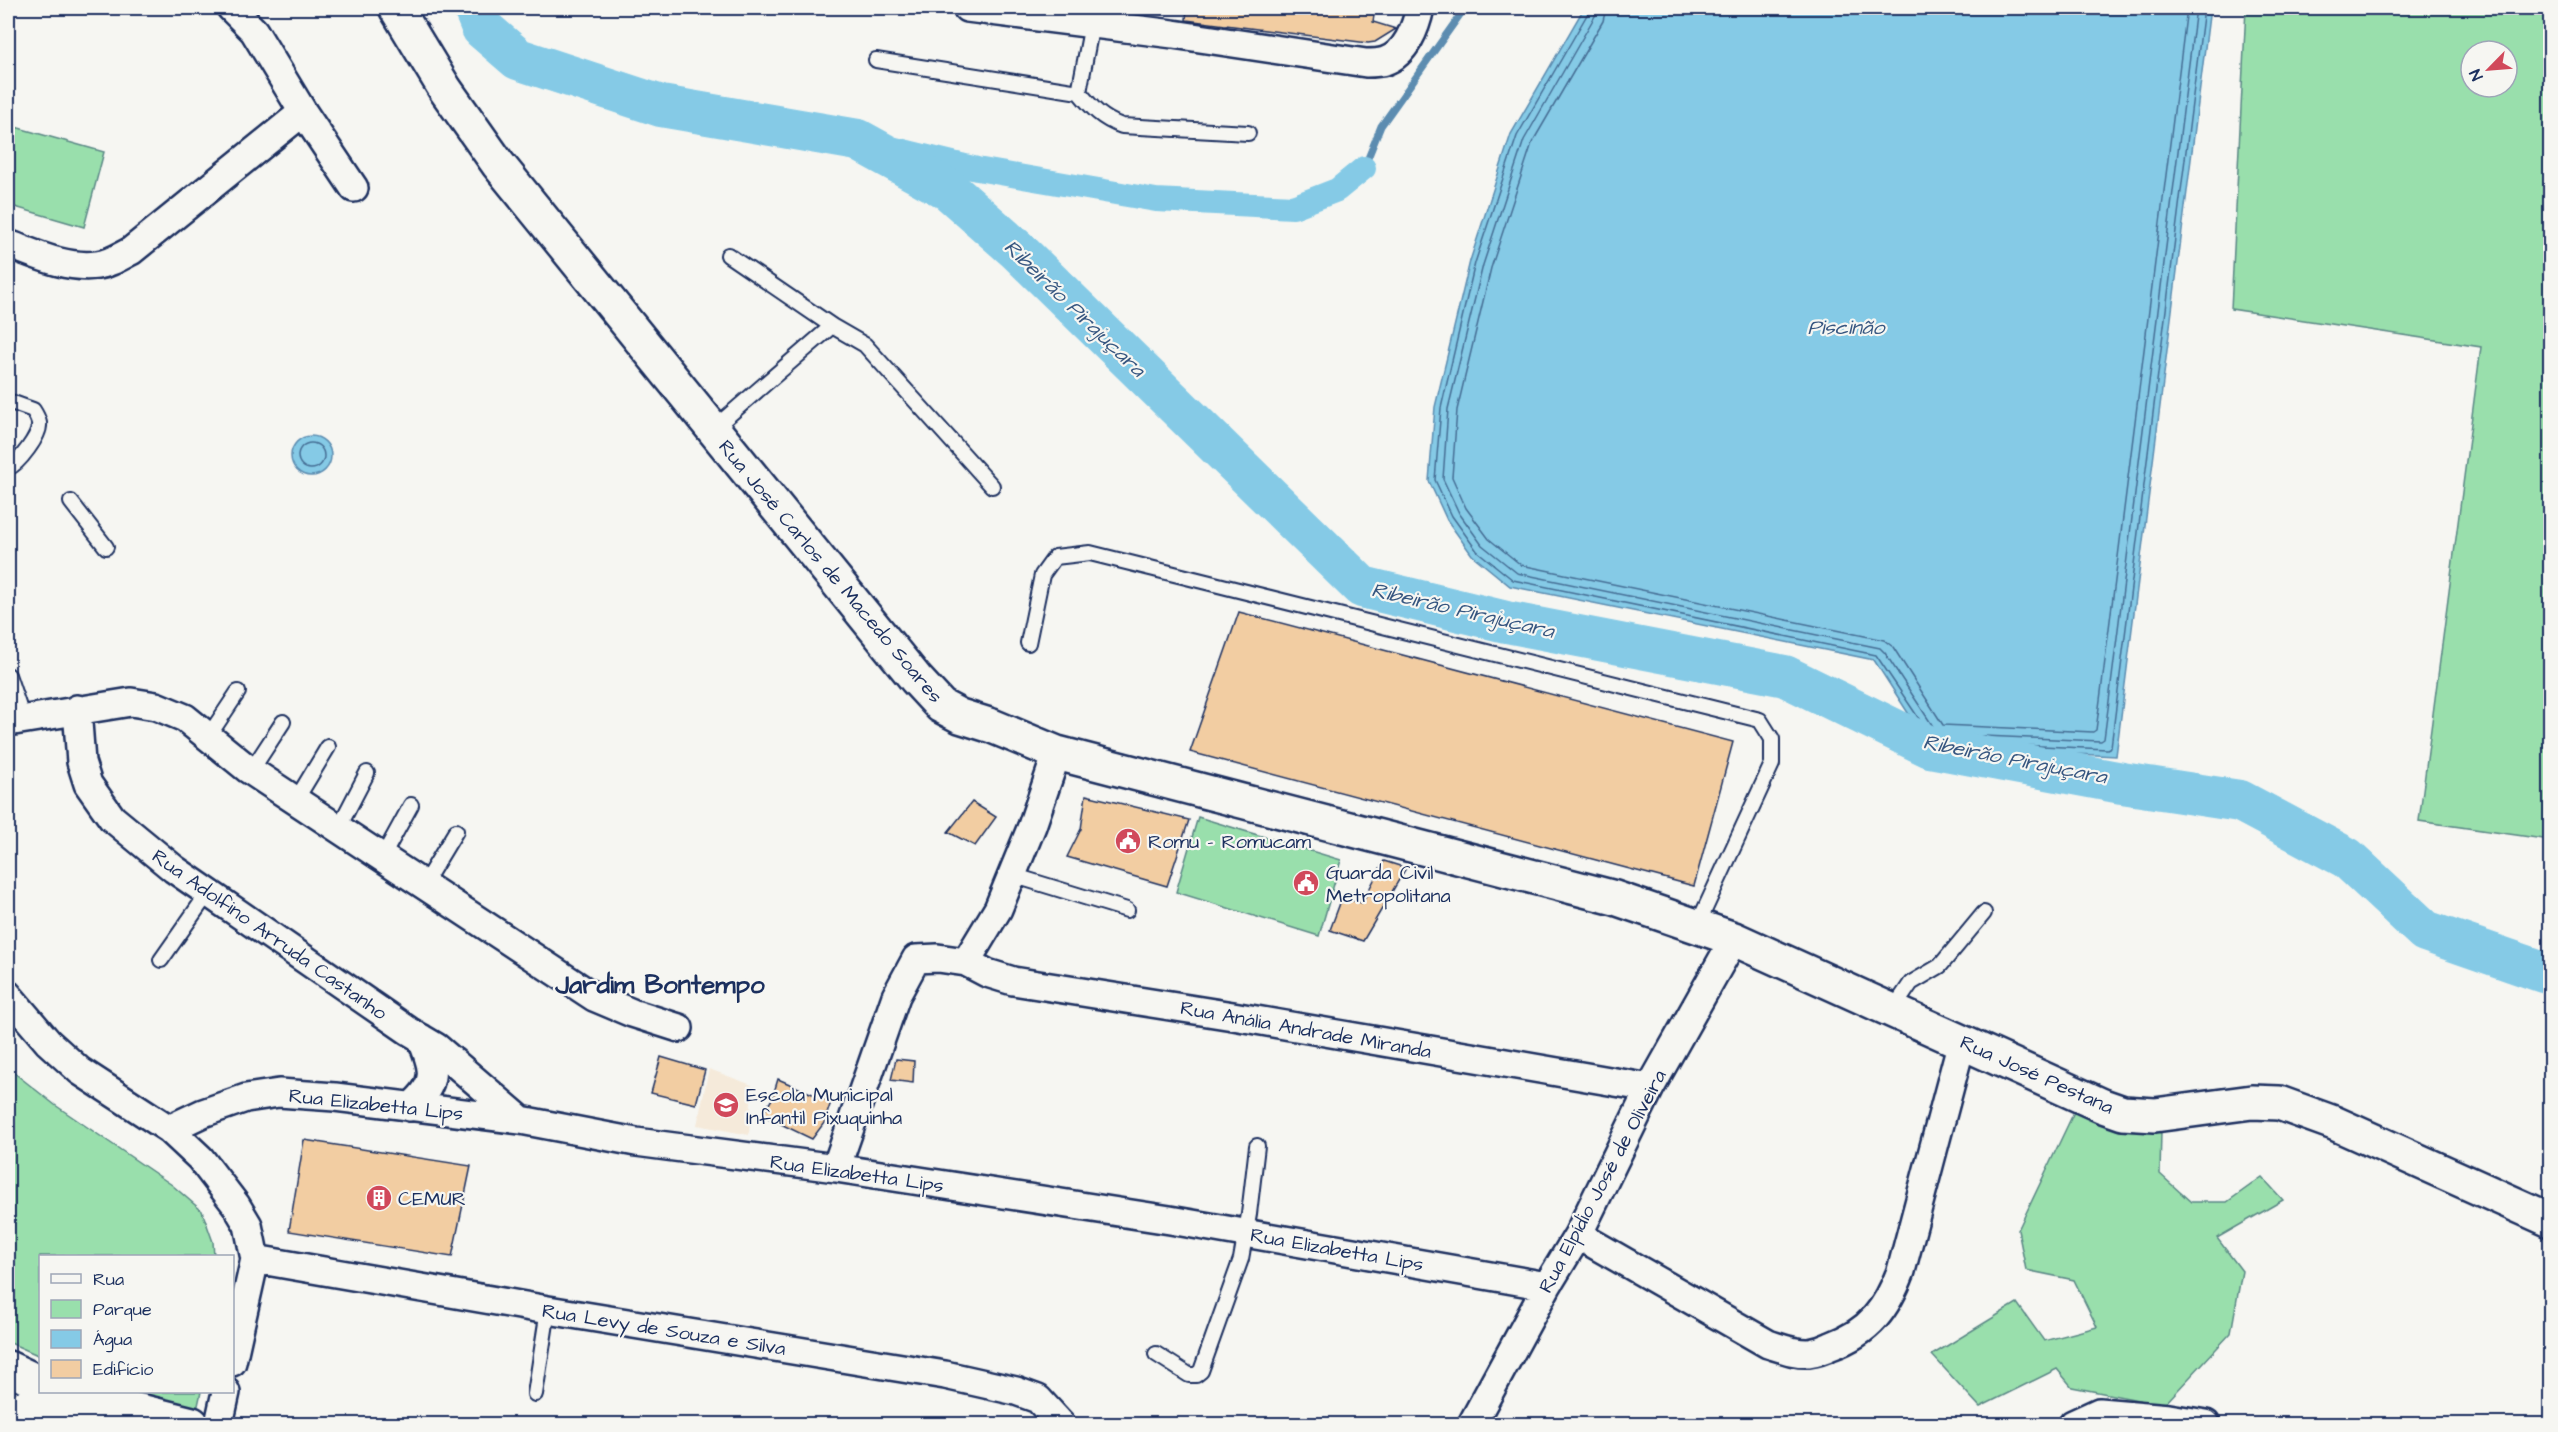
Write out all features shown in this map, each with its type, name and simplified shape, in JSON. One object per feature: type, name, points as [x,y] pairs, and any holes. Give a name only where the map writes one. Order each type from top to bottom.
[{"type":"main road","name":"Rua José Carlos de Macedo Soares","points":[[396,8],[478,138],[916,679],[941,706],[960,716],[992,726],[1057,753],[1615,898],[1734,939]]},
{"type":"main road","name":"Rua José Pestana","points":[[1734,939],[2123,1113],[2155,1115],[2252,1102],[2279,1103],[2343,1127],[2550,1220]]},
{"type":"main road","points":[[8,1368],[39,1383]]},
{"type":"main road","points":[[8,1397],[39,1391]]},
{"type":"main road","points":[[67,1393],[192,1425]]},
{"type":"main road","points":[[8,1412],[44,1403],[63,1404],[104,1415],[111,1425]]},
{"type":"street","points":[[231,8],[254,31],[303,112],[354,188]]},
{"type":"street","points":[[967,8],[1366,63],[1384,62],[1394,56],[1416,27],[1420,8]]},
{"type":"street","points":[[8,243],[48,259],[77,265],[99,265],[114,260],[131,251],[303,112]]},
{"type":"street","points":[[15,720],[131,702],[156,706],[185,718],[251,771],[594,997],[632,1013],[679,1028]]},
{"type":"street","name":"Rua Adolfino Arruda Castanho","points":[[77,709],[81,762],[88,784],[112,818],[132,837],[208,893],[436,1047],[521,1120]]},
{"type":"street","points":[[966,962],[998,909],[1032,826],[1057,753]]},
{"type":"street","name":"Rua Elpídio José de Oliveira","points":[[1472,1425],[1547,1286],[1578,1235],[1650,1088],[1734,939]]},
{"type":"street","name":"Rua Anália Andrade Miranda","points":[[836,1168],[896,996],[916,959],[938,958],[966,962],[987,973],[1013,981],[1233,1016],[1650,1088]]},
{"type":"street","points":[[12,1006],[80,1071],[170,1129],[200,1158],[236,1205],[248,1225],[255,1259],[234,1353]]},
{"type":"street","points":[[410,1107],[423,1097],[433,1078],[430,1059],[421,1038]]},
{"type":"street","points":[[1578,1235],[1768,1344],[1786,1350],[1809,1353],[1848,1340],[1867,1327],[1885,1304],[1891,1296],[1901,1271],[1962,1041]]},
{"type":"street","name":"Rua Elizabetta Lips","points":[[170,1129],[203,1113],[246,1098],[279,1093],[410,1107],[521,1120],[636,1142],[836,1168],[1246,1234],[1547,1286]]},
{"type":"street","name":"Rua Levy de Souza e Silva","points":[[255,1259],[945,1375],[1016,1391],[1038,1399],[1061,1425]]},
{"type":"street","points":[[219,1425],[226,1393]]},
{"type":"street","points":[[2073,1425],[2098,1412],[2169,1418],[2206,1425]]},
{"type":"lane","points":[[1079,92],[1092,24]]},
{"type":"lane","points":[[876,60],[1079,92],[1093,110],[1107,121],[1122,126],[1248,133]]},
{"type":"lane","points":[[728,255],[832,326],[865,345],[992,486]]},
{"type":"lane","points":[[713,429],[832,326]]},
{"type":"lane","points":[[8,401],[33,410],[39,423],[38,429],[19,462],[8,468]]},
{"type":"lane","points":[[71,502],[106,547]]},
{"type":"lane","points":[[1028,643],[1042,575],[1055,557],[1090,553],[1760,720],[1772,739],[1772,764],[1698,926]]},
{"type":"lane","points":[[8,675],[15,720]]},
{"type":"lane","points":[[208,737],[238,692]]},
{"type":"lane","points":[[251,771],[284,722]]},
{"type":"lane","points":[[296,800],[328,747]]},
{"type":"lane","points":[[339,827],[367,773]]},
{"type":"lane","points":[[383,856],[411,805]]},
{"type":"lane","points":[[424,884],[456,831]]},
{"type":"lane","points":[[1012,875],[1127,910]]},
{"type":"lane","points":[[161,960],[208,893]]},
{"type":"lane","points":[[1893,1011],[1911,983],[1940,966],[1984,913]]},
{"type":"lane","points":[[1156,1354],[1189,1375],[1196,1375],[1201,1371],[1241,1259],[1257,1146]]},
{"type":"lane","points":[[535,1394],[548,1310]]},
{"type":"shaded area","name":"Escola Municipal Infantil Pixuquinha","points":[[709,1069],[752,1085],[749,1135],[697,1125]]},
{"type":"green space","points":[[2246,8],[2550,8],[2550,840],[2419,821],[2481,347],[2231,309]]},
{"type":"green space","points":[[8,125],[104,152],[84,227],[8,205]]},
{"type":"green space","points":[[1198,817],[1341,860],[1319,936],[1176,892]]},
{"type":"green space","points":[[8,1068],[55,1105],[172,1185],[202,1211],[213,1242],[214,1255],[39,1255],[39,1356],[8,1342]]},
{"type":"green space","points":[[2074,1112],[2161,1131],[2160,1174],[2191,1202],[2227,1202],[2262,1177],[2283,1200],[2217,1238],[2242,1271],[2231,1333],[2164,1405],[2072,1387],[2057,1369],[1980,1407],[1932,1355],[2017,1303],[2044,1341],[2097,1327],[2074,1280],[2026,1270],[2018,1230]]},
{"type":"green space","points":[[130,1393],[201,1393],[195,1419]]},
{"type":"green space","points":[[59,1416],[95,1424],[27,1424],[34,1419]]},
{"type":"water","name":"Piscinão","points":[[1584,8],[2210,8],[2116,756],[1930,747],[1874,660],[1510,586],[1472,555],[1447,520],[1429,481],[1435,407],[1470,261],[1511,134]]},
{"type":"water","points":[[311,436],[325,442],[331,456],[325,470],[311,476],[297,470],[291,456],[297,442]]},
{"type":"building","points":[[1187,8],[1375,8],[1373,22],[1396,29],[1375,42],[1368,43],[1186,20]]},
{"type":"building","points":[[1239,612],[1733,742],[1694,886],[1190,752]]},
{"type":"building","name":"Romu - Romucam","points":[[1086,795],[1189,820],[1167,886],[1067,857],[1081,829]]},
{"type":"building","points":[[972,802],[996,817],[975,846],[948,832]]},
{"type":"building","points":[[1384,861],[1406,868],[1363,941],[1330,930],[1342,898],[1362,903]]},
{"type":"building","points":[[661,1057],[705,1070],[696,1104],[651,1093]]},
{"type":"building","points":[[896,1059],[914,1061],[913,1083],[891,1080]]},
{"type":"building","points":[[778,1079],[831,1102],[824,1123],[812,1139],[762,1115],[772,1099]]},
{"type":"building","name":"CEMUR","points":[[304,1140],[471,1166],[452,1257],[289,1231]]},
{"type":"waterway","name":"Ribeirão Pirajuçara","points":[[474,8],[482,28],[518,59],[661,106],[858,140],[949,190],[1017,250],[1362,587],[1506,622],[1785,676],[1930,747],[2122,783],[2240,801],[2347,858],[2425,931],[2543,972],[2550,971]]},
{"type":"waterway","points":[[1364,168],[1381,126],[1465,8]]},
{"type":"waterway","points":[[858,140],[977,169],[1156,200],[1293,207],[1337,190],[1364,168]]},
{"type":"place","name":"Romu - Romucam","points":[[1128,841]]},
{"type":"place","name":"Guarda Civil Metropolitana","points":[[1306,883]]},
{"type":"place","name":"Escola Municipal Infantil Pixuquinha","points":[[726,1105]]},
{"type":"place","name":"CEMUR","points":[[379,1198]]},
{"type":"district","name":"Jardim Bontempo","points":[[660,984]]}]
